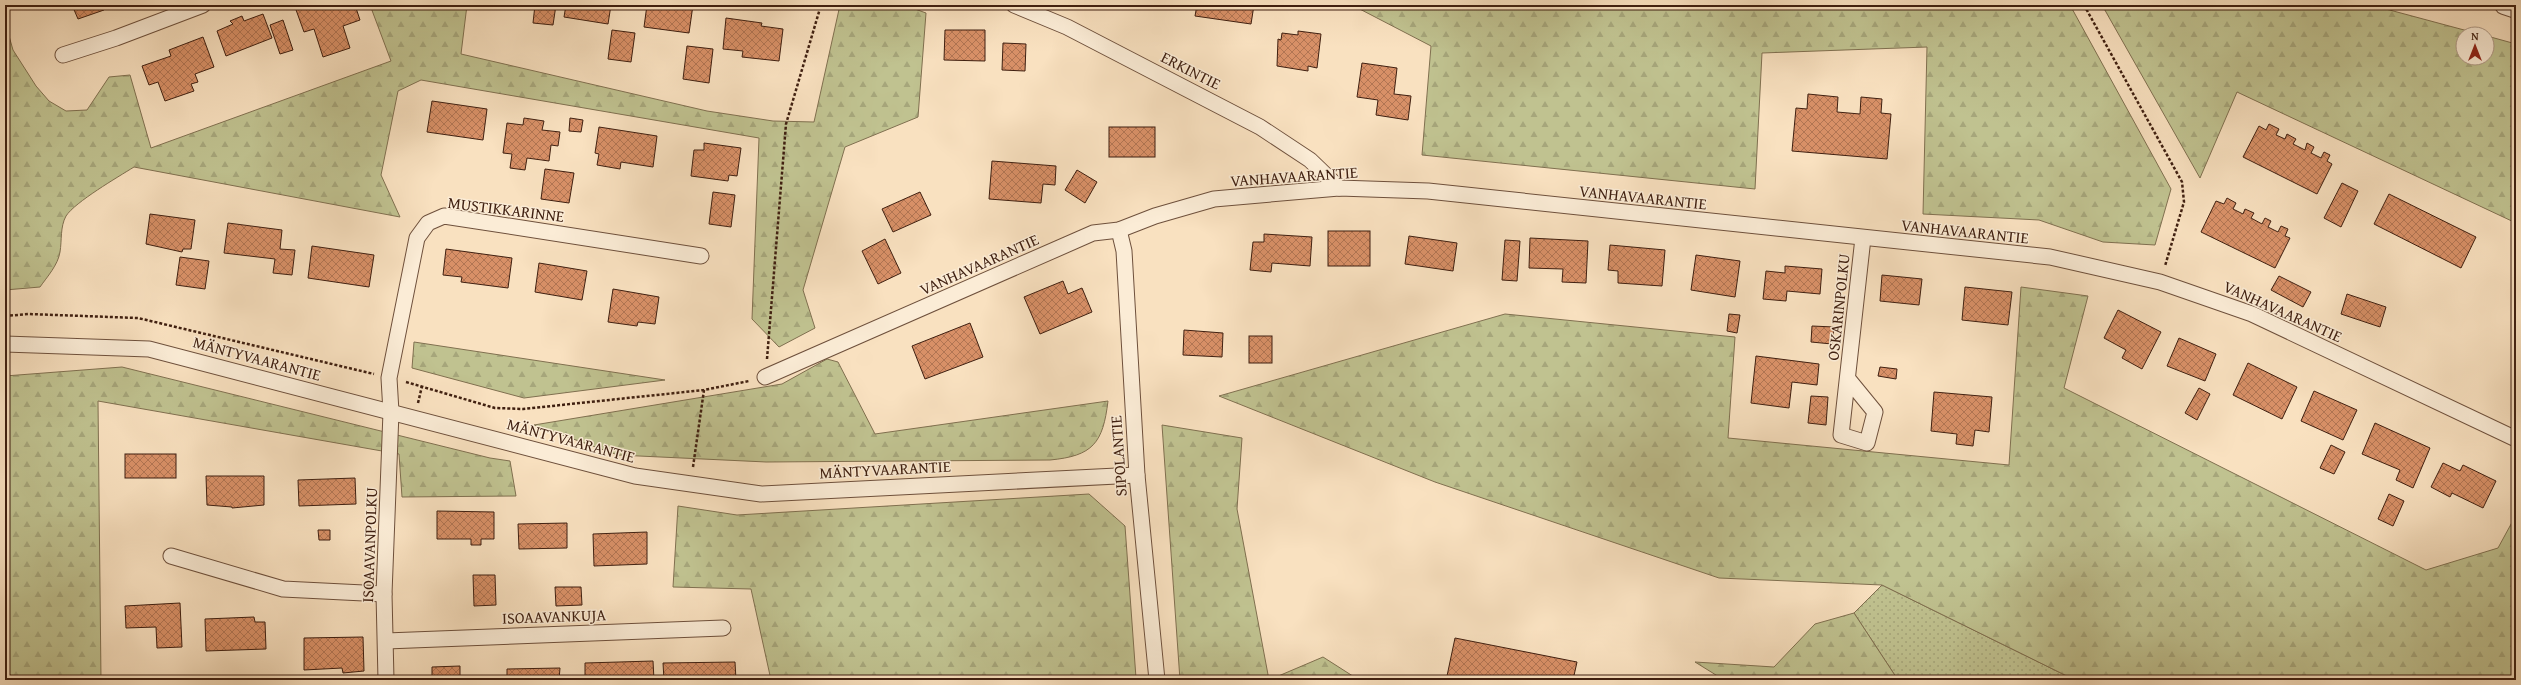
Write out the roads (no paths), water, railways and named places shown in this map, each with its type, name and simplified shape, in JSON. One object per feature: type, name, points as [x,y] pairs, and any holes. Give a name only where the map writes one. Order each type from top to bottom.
[{"type":"street","points":[[63,55],[116,38],[203,5]]},
{"type":"street","name":"ERKINTIE","points":[[1014,5],[1067,27],[1260,127],[1310,160],[1339,188]]},
{"type":"street","points":[[2504,5],[2516,9]]},
{"type":"street","name":"VANHAVAARANTIE","points":[[765,377],[1093,233],[1119,230],[1155,216],[1214,199],[1339,188],[1428,191],[2050,257],[2160,282],[2252,314],[2516,439]]},
{"type":"street","name":"MUSTIKKARINNE","points":[[391,412],[389,378],[412,256],[417,238],[428,223],[444,216],[701,256]]},
{"type":"street","name":"SIPOLANTIE","points":[[1119,230],[1124,251],[1137,475],[1157,680]]},
{"type":"street","name":"OSKARINPOLKU","points":[[1848,379],[1863,238]]},
{"type":"street","name":"MÄNTYVAARANTIE","points":[[5,344],[149,349],[635,476],[761,494],[1137,475]]},
{"type":"street","name":"ISOAAVANPOLKU","points":[[386,680],[384,594],[391,412]]},
{"type":"street","points":[[171,556],[283,589],[384,594]]},
{"type":"street","name":"ISOAAVANKUJA","points":[[386,641],[723,628]]}]
